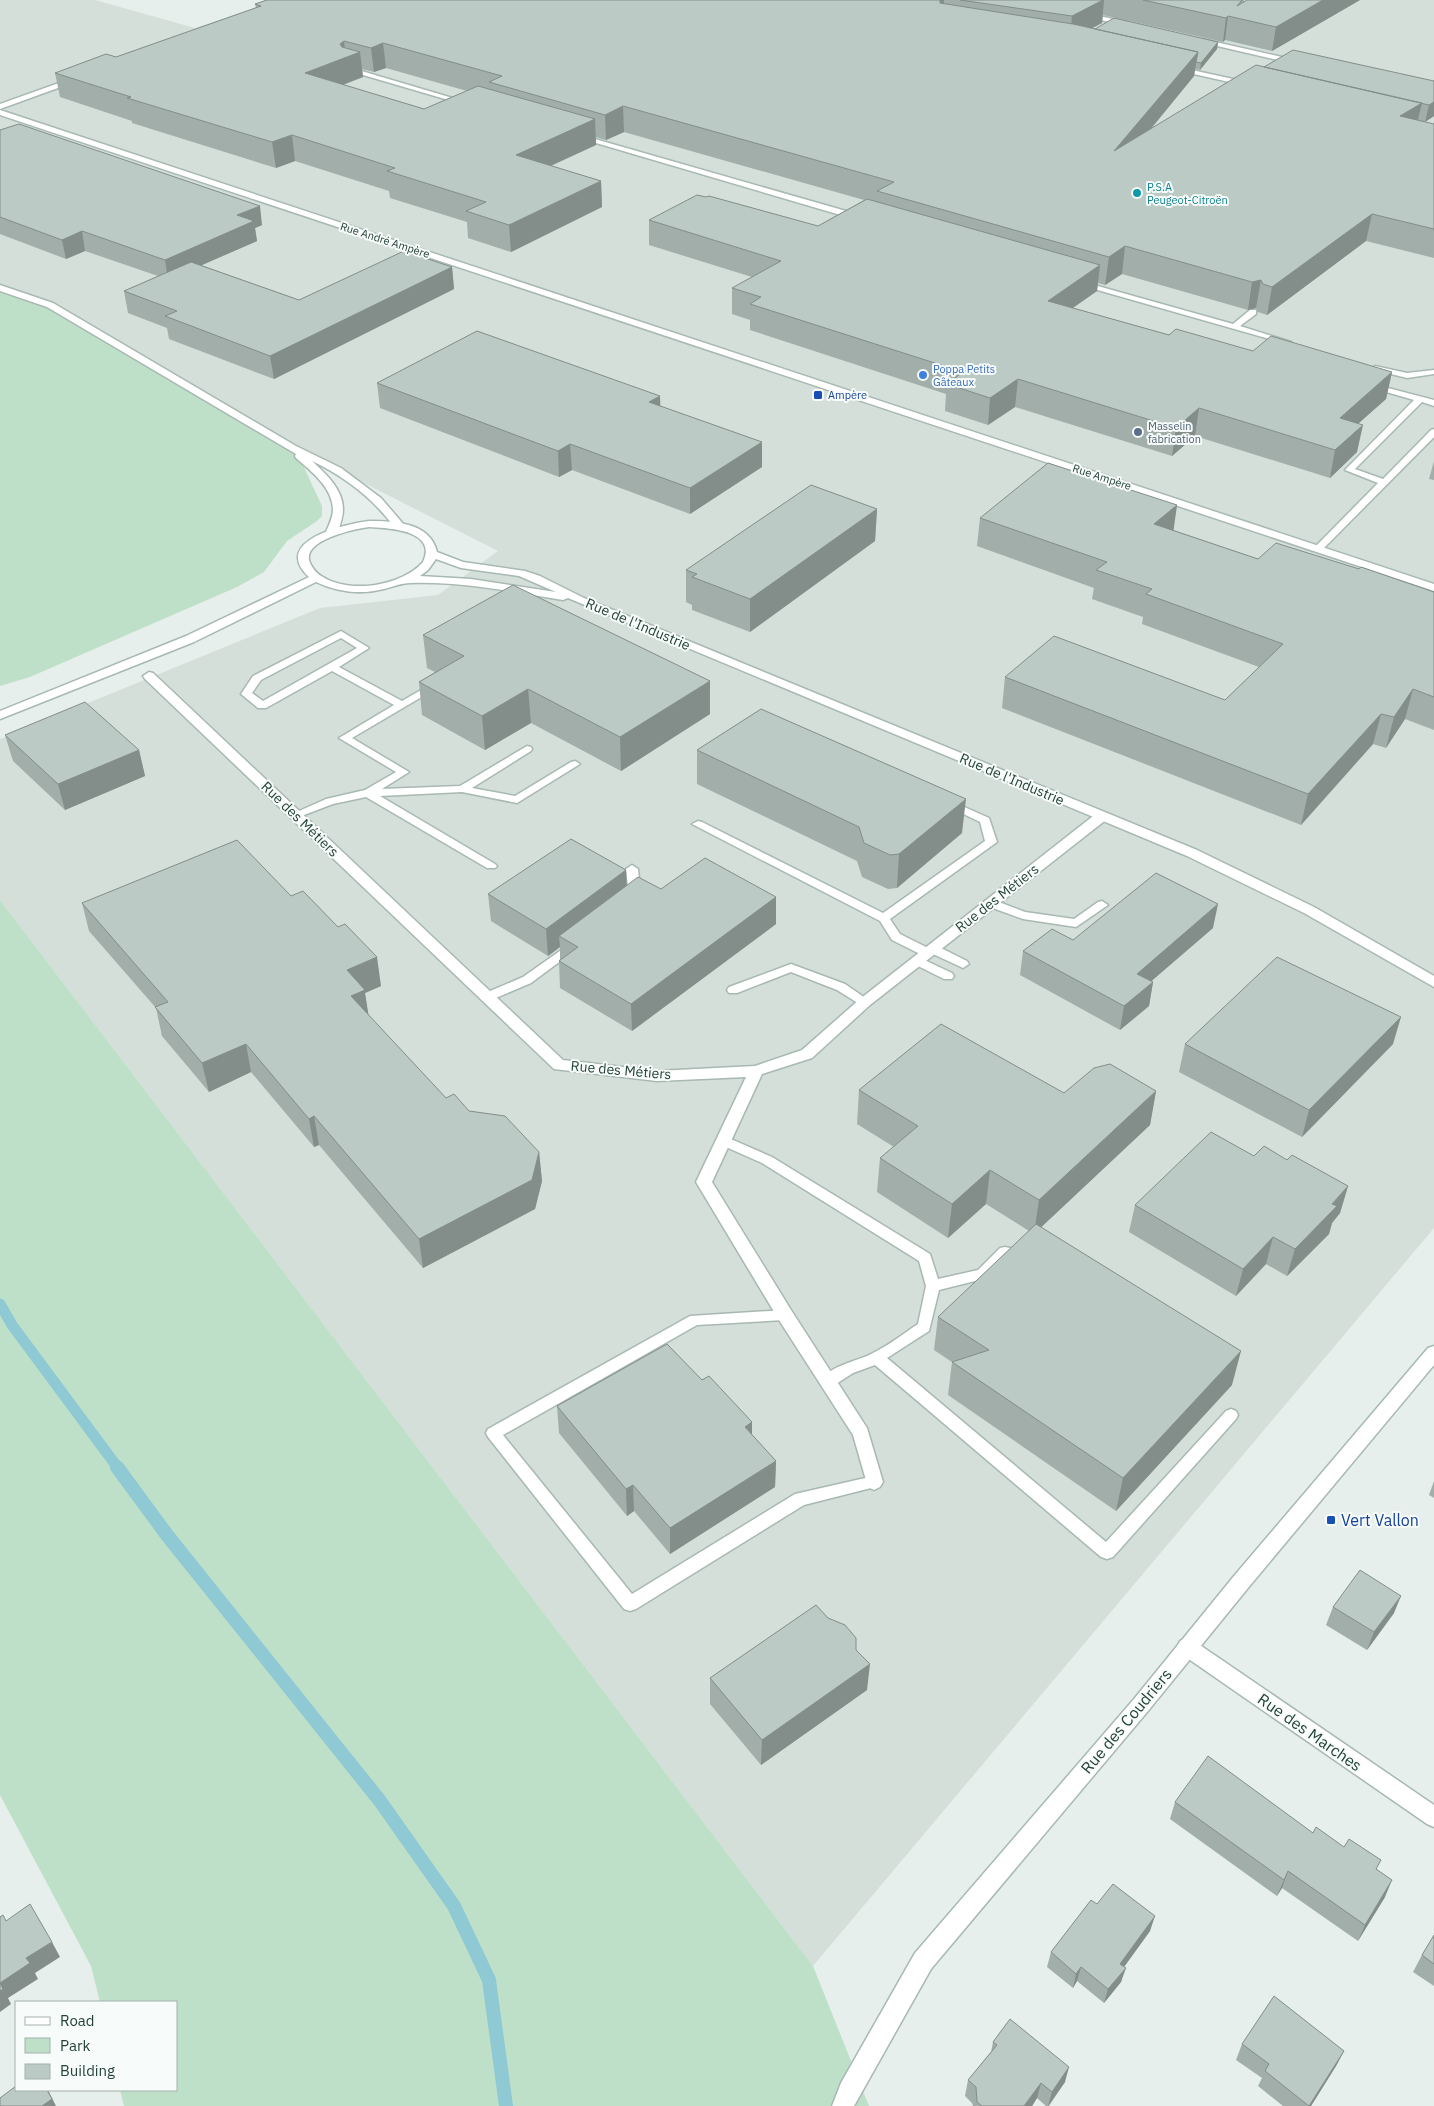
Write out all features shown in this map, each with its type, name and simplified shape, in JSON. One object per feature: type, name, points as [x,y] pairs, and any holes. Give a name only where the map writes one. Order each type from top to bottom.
[{"type":"street","points":[[0,107],[84,77]]},
{"type":"street","name":"Rue André Ampère","points":[[0,112],[769,367]]},
{"type":"street","points":[[0,288],[50,305],[292,448],[331,465],[359,484],[388,510],[400,526]]},
{"type":"street","name":"Rue Ampère","points":[[769,367],[1434,588]]},
{"type":"street","points":[[292,448],[326,480],[336,498],[338,508],[332,532]]},
{"type":"street","points":[[356,525],[400,526],[410,529],[426,539],[431,547],[432,554],[428,563],[408,579],[378,587],[339,586],[316,578],[305,565],[306,551],[312,543],[332,532],[356,525]]},
{"type":"street","name":"Rue de l'Industrie","points":[[432,554],[461,565],[522,573],[536,578],[580,600],[1192,853],[1251,880],[1324,918],[1434,982]]},
{"type":"street","points":[[0,715],[190,639],[316,578]]},
{"type":"street","name":"Rue de l'Industrie","points":[[408,579],[471,582],[580,600]]},
{"type":"street","name":"Rue des Métiers","points":[[149,676],[559,1065],[656,1076],[756,1071],[807,1054],[865,1002],[1102,816]]},
{"type":"street","points":[[756,1071],[704,1182],[785,1315],[861,1433],[874,1482]]},
{"type":"street","name":"Rue des Coudriers","points":[[843,2106],[849,2091],[923,1961],[1141,1705],[1187,1647],[1434,1353]]},
{"type":"street","name":"Rue des Marches","points":[[1187,1647],[1434,1817]]},
{"type":"lane","points":[[1076,12],[1132,25]]},
{"type":"lane","points":[[1105,26],[1113,21]]},
{"type":"lane","points":[[1190,38],[1305,64]]},
{"type":"lane","points":[[1269,62],[1276,58]]},
{"type":"lane","points":[[1172,67],[1256,86]]},
{"type":"lane","points":[[348,69],[472,105]]},
{"type":"lane","points":[[1237,82],[1245,77]]},
{"type":"lane","points":[[577,136],[864,219]]},
{"type":"lane","points":[[1073,280],[1292,343]]},
{"type":"lane","points":[[1234,327],[1253,312]]},
{"type":"lane","points":[[1368,365],[1407,376],[1434,381]]},
{"type":"lane","points":[[1407,376],[1434,372]]},
{"type":"lane","points":[[1365,384],[1434,403]]},
{"type":"lane","points":[[1384,482],[1349,470],[1420,399]]},
{"type":"lane","points":[[1318,549],[1434,432]]},
{"type":"lane","points":[[341,634],[364,648],[332,667],[262,706],[246,694],[258,678],[341,634]]},
{"type":"lane","points":[[332,667],[402,705]]},
{"type":"lane","points":[[368,793],[404,772],[344,738],[425,692]]},
{"type":"lane","points":[[462,789],[527,749]]},
{"type":"lane","points":[[296,815],[330,801],[368,793],[462,789],[518,800],[575,764]]},
{"type":"lane","points":[[368,793],[491,866]]},
{"type":"lane","points":[[884,918],[991,842],[984,820],[940,800]]},
{"type":"lane","points":[[698,824],[884,918],[896,937],[927,954],[963,964]]},
{"type":"lane","points":[[628,904],[636,898],[632,869]]},
{"type":"lane","points":[[992,903],[1023,915],[1076,923],[1102,905]]},
{"type":"lane","points":[[487,997],[527,980],[581,939]]},
{"type":"lane","points":[[927,954],[948,976]]},
{"type":"lane","points":[[733,990],[791,968],[841,987],[865,1002]]},
{"type":"lane","points":[[724,1141],[767,1160],[925,1258],[933,1286],[924,1327],[877,1358],[848,1369],[828,1382]]},
{"type":"lane","points":[[933,1286],[982,1274],[1006,1252]]},
{"type":"lane","points":[[785,1315],[695,1320],[493,1433],[630,1604],[800,1499],[874,1482]]},
{"type":"lane","points":[[877,1358],[1106,1552],[1231,1415]]},
{"type":"shaded area","points":[[0,0],[95,0],[195,28],[278,0],[1434,0],[1434,1228],[813,1966],[0,900],[0,739],[320,608],[438,595],[498,551],[295,448],[0,288]]},
{"type":"green space","points":[[0,288],[50,305],[295,448],[322,506],[322,516],[287,541],[264,572],[237,587],[30,677],[0,686]]},
{"type":"green space","points":[[0,900],[813,1966],[869,2106],[124,2106],[120,2091],[178,2091],[178,2001],[100,2001],[91,1966],[0,1795]]},
{"type":"building","name":"P.S.A Peugeot-Citroën","points":[[267,0],[940,0],[940,3],[1073,24],[1198,52],[1114,151],[1256,65],[1422,103],[1400,116],[1434,124],[1434,229],[1372,214],[1272,287],[1263,284],[1261,280],[1252,282],[1125,246],[1109,257],[877,191],[894,182],[623,106],[605,115],[489,82],[502,76],[383,43],[371,48],[344,41],[340,44],[342,47],[360,52],[305,73],[424,109],[478,86],[595,119],[516,155],[601,181],[509,225],[466,211],[486,202],[387,171],[395,168],[292,135],[272,142],[127,98],[131,97],[55,73],[106,54],[116,57],[261,6],[255,4]]},
{"type":"building","points":[[960,0],[1103,0],[1072,16]]},
{"type":"building","points":[[1143,0],[1242,0],[1237,6],[1247,0],[1323,0],[1276,27]]},
{"type":"building","points":[[1114,18],[1218,42],[1201,63],[1196,62],[1198,52],[1095,29]]},
{"type":"building","points":[[1293,50],[1434,81],[1434,102],[1429,105],[1264,67]]},
{"type":"building","points":[[19,124],[260,206],[237,215],[254,221],[165,260],[82,231],[62,240],[0,217],[0,130]]},
{"type":"building","points":[[697,195],[709,196],[818,226],[867,199],[1100,265],[1048,301],[1169,335],[1176,329],[1253,351],[1271,336],[1392,372],[1340,418],[1363,425],[1335,450],[1199,408],[1176,428],[1018,379],[990,398],[947,384],[963,372],[750,304],[761,297],[732,288],[781,261],[649,220]]},
{"type":"building","points":[[404,251],[452,267],[270,356],[165,316],[177,311],[124,291],[191,262],[299,300]]},
{"type":"building","points":[[477,331],[660,396],[649,402],[762,442],[690,488],[570,444],[558,451],[377,383]]},
{"type":"building","points":[[1048,463],[1177,505],[1154,524],[1258,559],[1276,543],[1359,569],[1361,567],[1434,592],[1434,697],[1413,689],[1394,717],[1381,714],[1308,794],[1005,677],[1054,636],[1225,700],[1283,644],[1146,594],[1152,589],[1096,570],[1107,562],[980,518]]},
{"type":"building","points":[[811,485],[877,509],[750,599],[692,577],[697,574],[686,570]]},
{"type":"building","points":[[513,585],[710,681],[620,737],[528,689],[482,716],[419,682],[464,656],[423,635]]},
{"type":"building","points":[[85,702],[139,750],[58,784],[5,735]]},
{"type":"building","points":[[761,709],[966,799],[899,854],[890,855],[864,843],[859,827],[697,750]]},
{"type":"building","points":[[571,839],[626,870],[546,929],[488,894]]},
{"type":"building","points":[[237,840],[291,896],[303,891],[338,927],[345,924],[377,957],[347,970],[365,990],[351,996],[446,1098],[454,1094],[469,1111],[505,1116],[539,1152],[532,1180],[419,1239],[314,1116],[309,1119],[246,1044],[202,1063],[155,1007],[168,1002],[82,903]]},
{"type":"building","points":[[705,858],[776,897],[631,1004],[559,961],[578,947],[559,936],[638,877],[661,889]]},
{"type":"building","points":[[1156,873],[1218,904],[1137,974],[1153,982],[1124,1006],[1023,951],[1052,929],[1073,940]]},
{"type":"building","points":[[1277,957],[1401,1017],[1309,1110],[1185,1044]]},
{"type":"building","points":[[941,1024],[1064,1093],[1094,1068],[1110,1064],[1156,1091],[1039,1200],[990,1170],[952,1204],[880,1158],[918,1126],[859,1090]]},
{"type":"building","points":[[1211,1132],[1254,1156],[1264,1146],[1287,1160],[1292,1155],[1348,1186],[1332,1204],[1337,1206],[1295,1249],[1273,1237],[1243,1269],[1135,1205]]},
{"type":"building","points":[[1036,1224],[1241,1351],[1123,1478],[952,1362],[989,1350],[938,1317]]},
{"type":"building","points":[[667,1344],[702,1380],[709,1376],[752,1422],[745,1427],[776,1461],[670,1528],[633,1485],[626,1489],[557,1406]]},
{"type":"building","points":[[1360,1570],[1401,1596],[1374,1632],[1333,1607]]},
{"type":"building","points":[[816,1605],[828,1618],[845,1625],[856,1638],[856,1650],[870,1664],[762,1740],[710,1678]]},
{"type":"building","points":[[1208,1756],[1313,1833],[1316,1827],[1344,1847],[1349,1839],[1381,1860],[1376,1869],[1392,1880],[1365,1925],[1288,1871],[1284,1880],[1175,1802]]},
{"type":"building","points":[[1113,1884],[1155,1916],[1120,1964],[1126,1968],[1108,1989],[1081,1967],[1076,1974],[1051,1952],[1091,1900],[1097,1904]]},
{"type":"building","points":[[30,1904],[52,1942],[26,1958],[30,1963],[0,1983],[0,1917],[3,1915],[6,1921]]},
{"type":"building","points":[[1434,1935],[1434,1964],[1422,1955]]},
{"type":"building","points":[[1274,1996],[1344,2051],[1309,2106],[1265,2071],[1269,2064],[1242,2044]]},
{"type":"building","points":[[1010,2019],[1069,2067],[1052,2092],[1041,2083],[1024,2106],[982,2106],[977,2102],[976,2087],[968,2080],[997,2045],[993,2042]]},
{"type":"building","points":[[15,2087],[15,2091],[48,2091],[52,2099],[42,2106],[0,2106],[0,2098]]},
{"type":"waterway","points":[[0,1304],[12,1325],[118,1468]]},
{"type":"waterway","points":[[117,1467],[167,1535],[380,1801],[454,1906],[489,1980],[506,2106]]},
{"type":"place","name":"P.S.A Peugeot-Citroën","points":[[1137,193]]},
{"type":"place","name":"Poppa Petits Gâteaux","points":[[923,375]]},
{"type":"place","name":"Ampère","points":[[818,395]]},
{"type":"place","name":"Masselin fabrication","points":[[1138,432]]},
{"type":"place","name":"Vert Vallon","points":[[1331,1520]]}]
